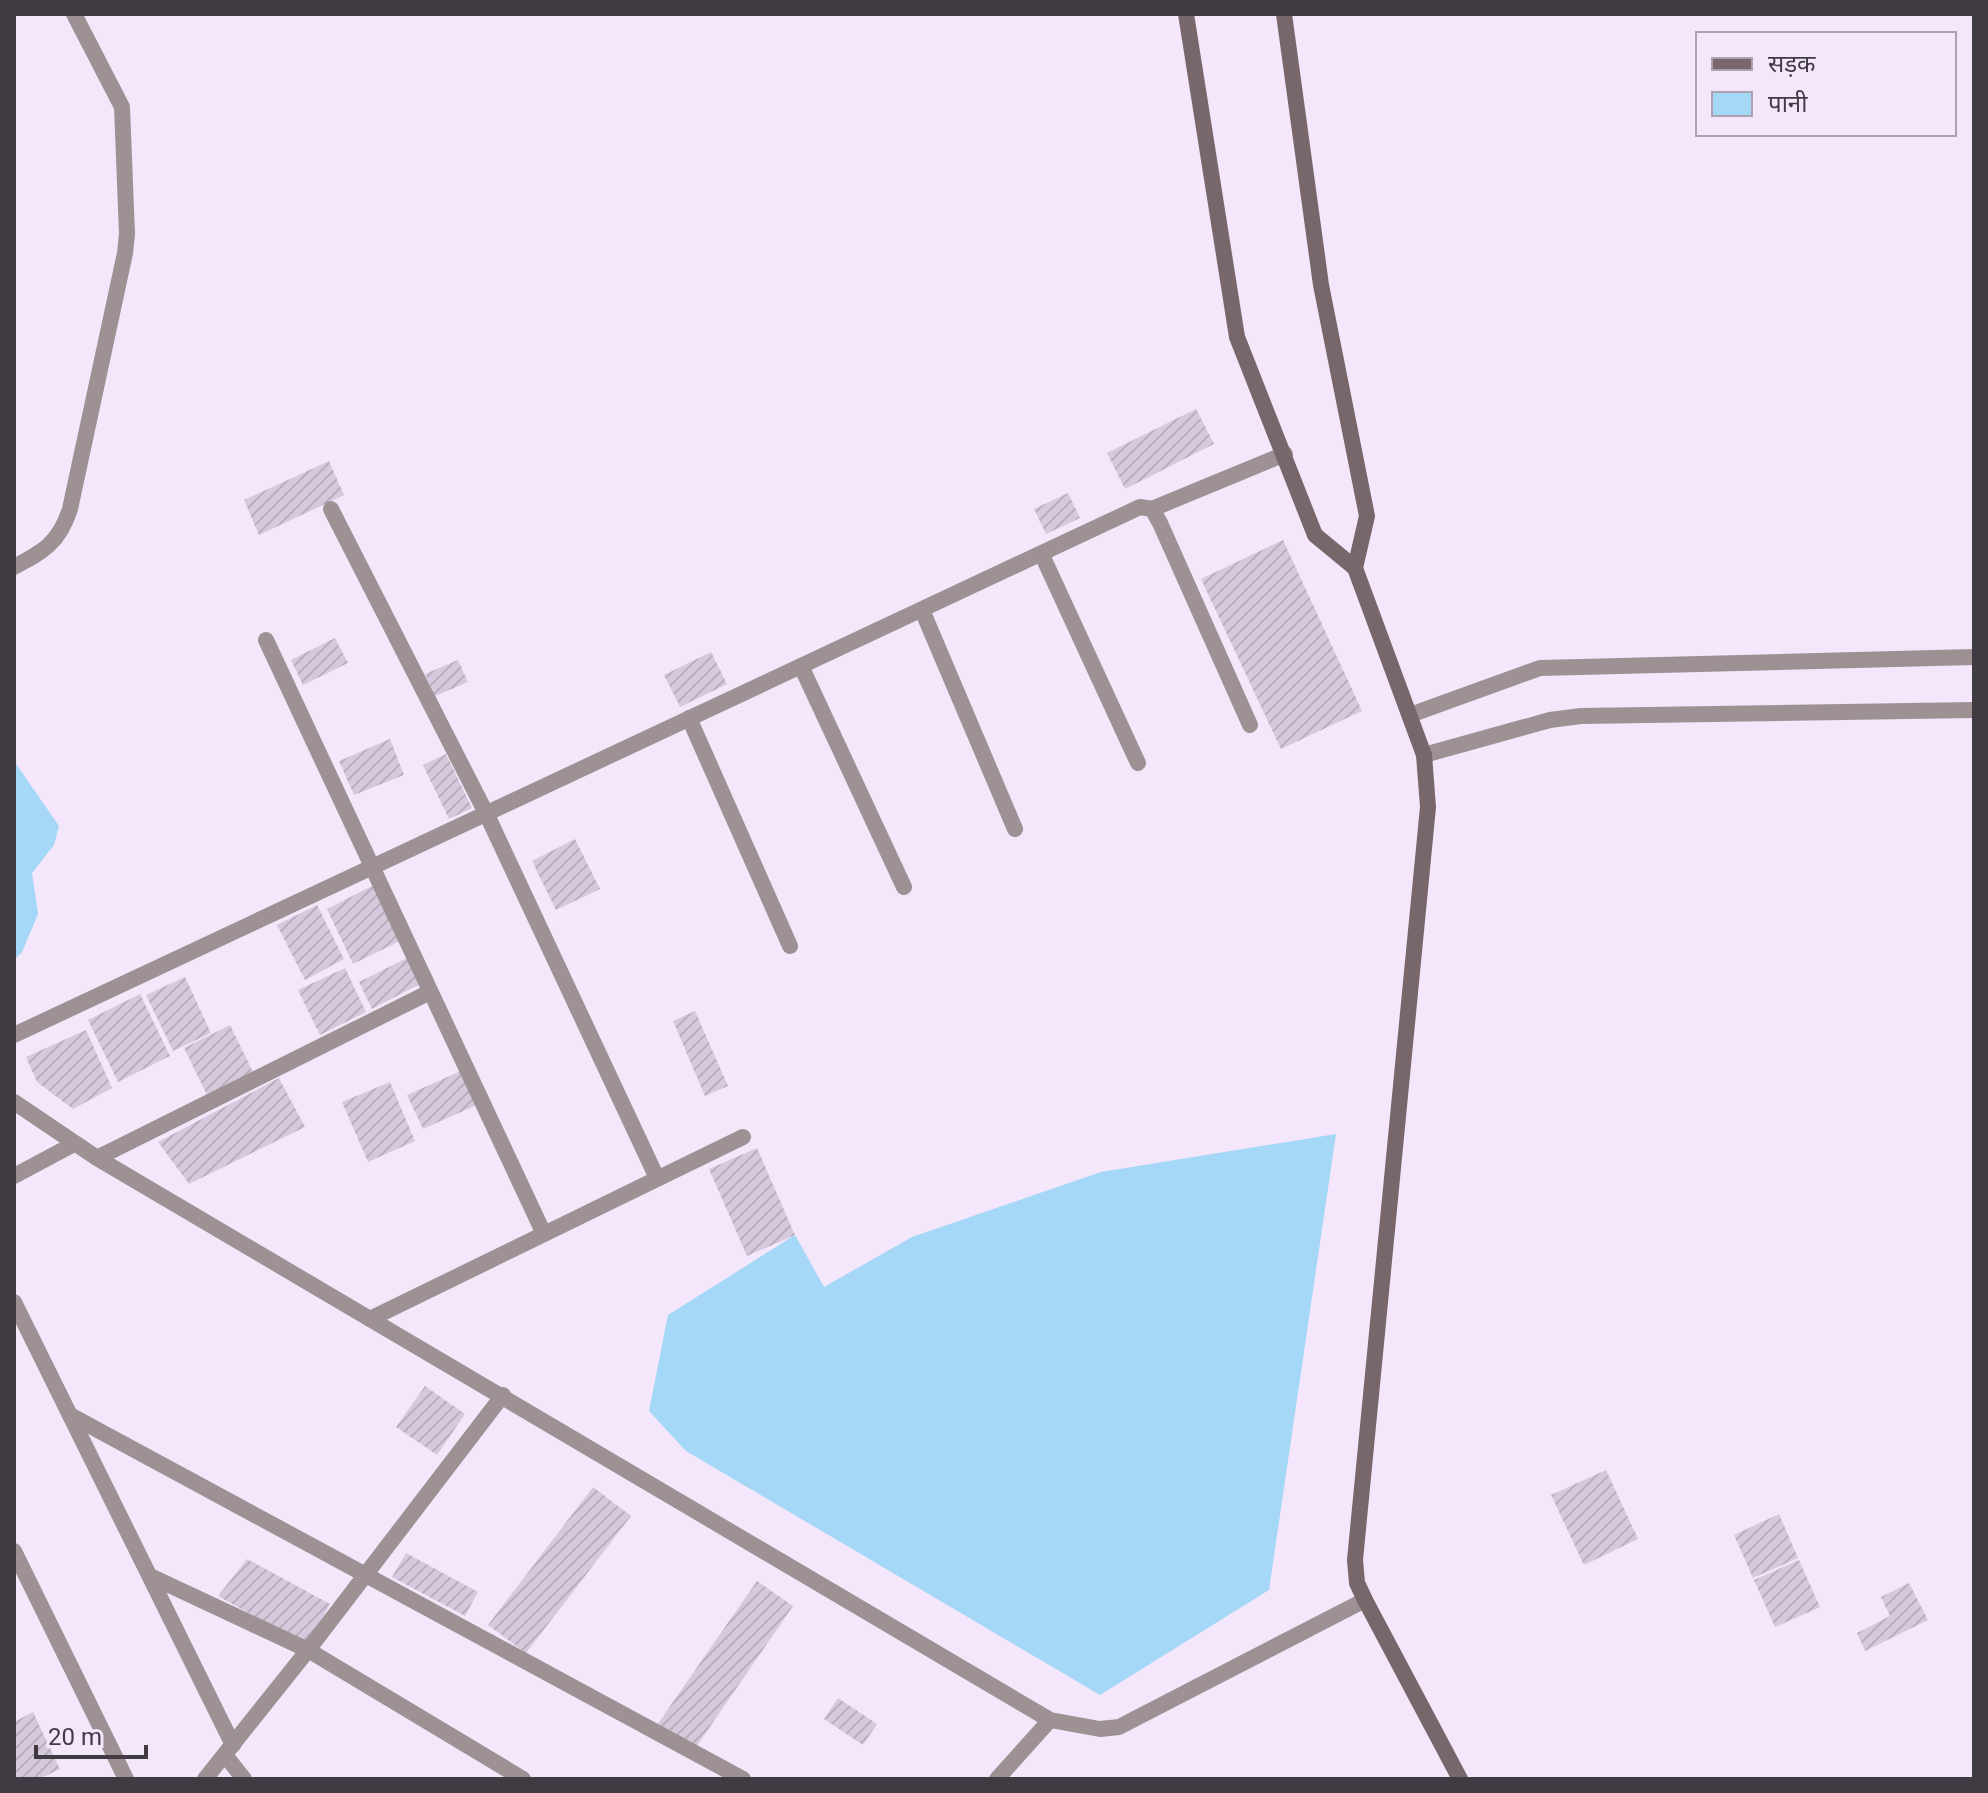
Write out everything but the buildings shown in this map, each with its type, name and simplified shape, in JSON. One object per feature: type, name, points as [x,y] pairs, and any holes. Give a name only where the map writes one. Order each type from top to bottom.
[{"type":"street","points":[[14,567],[52,543],[63,529],[70,509],[125,253],[122,107],[74,14]]},
{"type":"street","points":[[1186,14],[1237,337],[1315,535],[1355,568],[1424,755],[1428,807],[1356,1542],[1357,1583],[1460,1779]]},
{"type":"street","points":[[1284,14],[1321,285],[1367,516],[1355,568]]},
{"type":"street","points":[[14,1035],[1140,507],[1152,509],[1285,454]]},
{"type":"street","points":[[331,509],[487,815],[657,1178]]},
{"type":"street","points":[[1152,509],[1250,725]]},
{"type":"street","points":[[1042,555],[1138,763]]},
{"type":"street","points":[[922,610],[1015,829]]},
{"type":"street","points":[[266,640],[544,1234]]},
{"type":"street","points":[[1410,715],[1540,668],[1974,657]]},
{"type":"street","points":[[801,666],[904,887]]},
{"type":"street","points":[[1424,755],[1550,720],[1581,716],[1974,710]]},
{"type":"street","points":[[689,718],[790,946]]},
{"type":"street","points":[[97,1158],[430,992]]},
{"type":"street","points":[[14,1102],[97,1158],[1050,1720],[1100,1729],[1119,1727],[1365,1600]]},
{"type":"street","points":[[370,1319],[743,1137]]},
{"type":"street","points":[[14,1176],[74,1144]]},
{"type":"street","points":[[14,1302],[150,1576],[244,1779]]},
{"type":"street","points":[[205,1779],[503,1395]]},
{"type":"street","points":[[70,1415],[743,1779]]},
{"type":"street","points":[[14,1551],[126,1779]]},
{"type":"street","points":[[150,1576],[308,1650],[523,1779]]},
{"type":"street","points":[[997,1779],[1050,1720]]},
{"type":"water","points":[[14,761],[59,826],[54,845],[32,873],[38,914],[22,952],[14,960]]},
{"type":"water","points":[[1336,1134],[1269,1590],[1100,1695],[686,1451],[649,1411],[668,1315],[795,1235],[824,1287],[912,1237],[1101,1172]]}]
